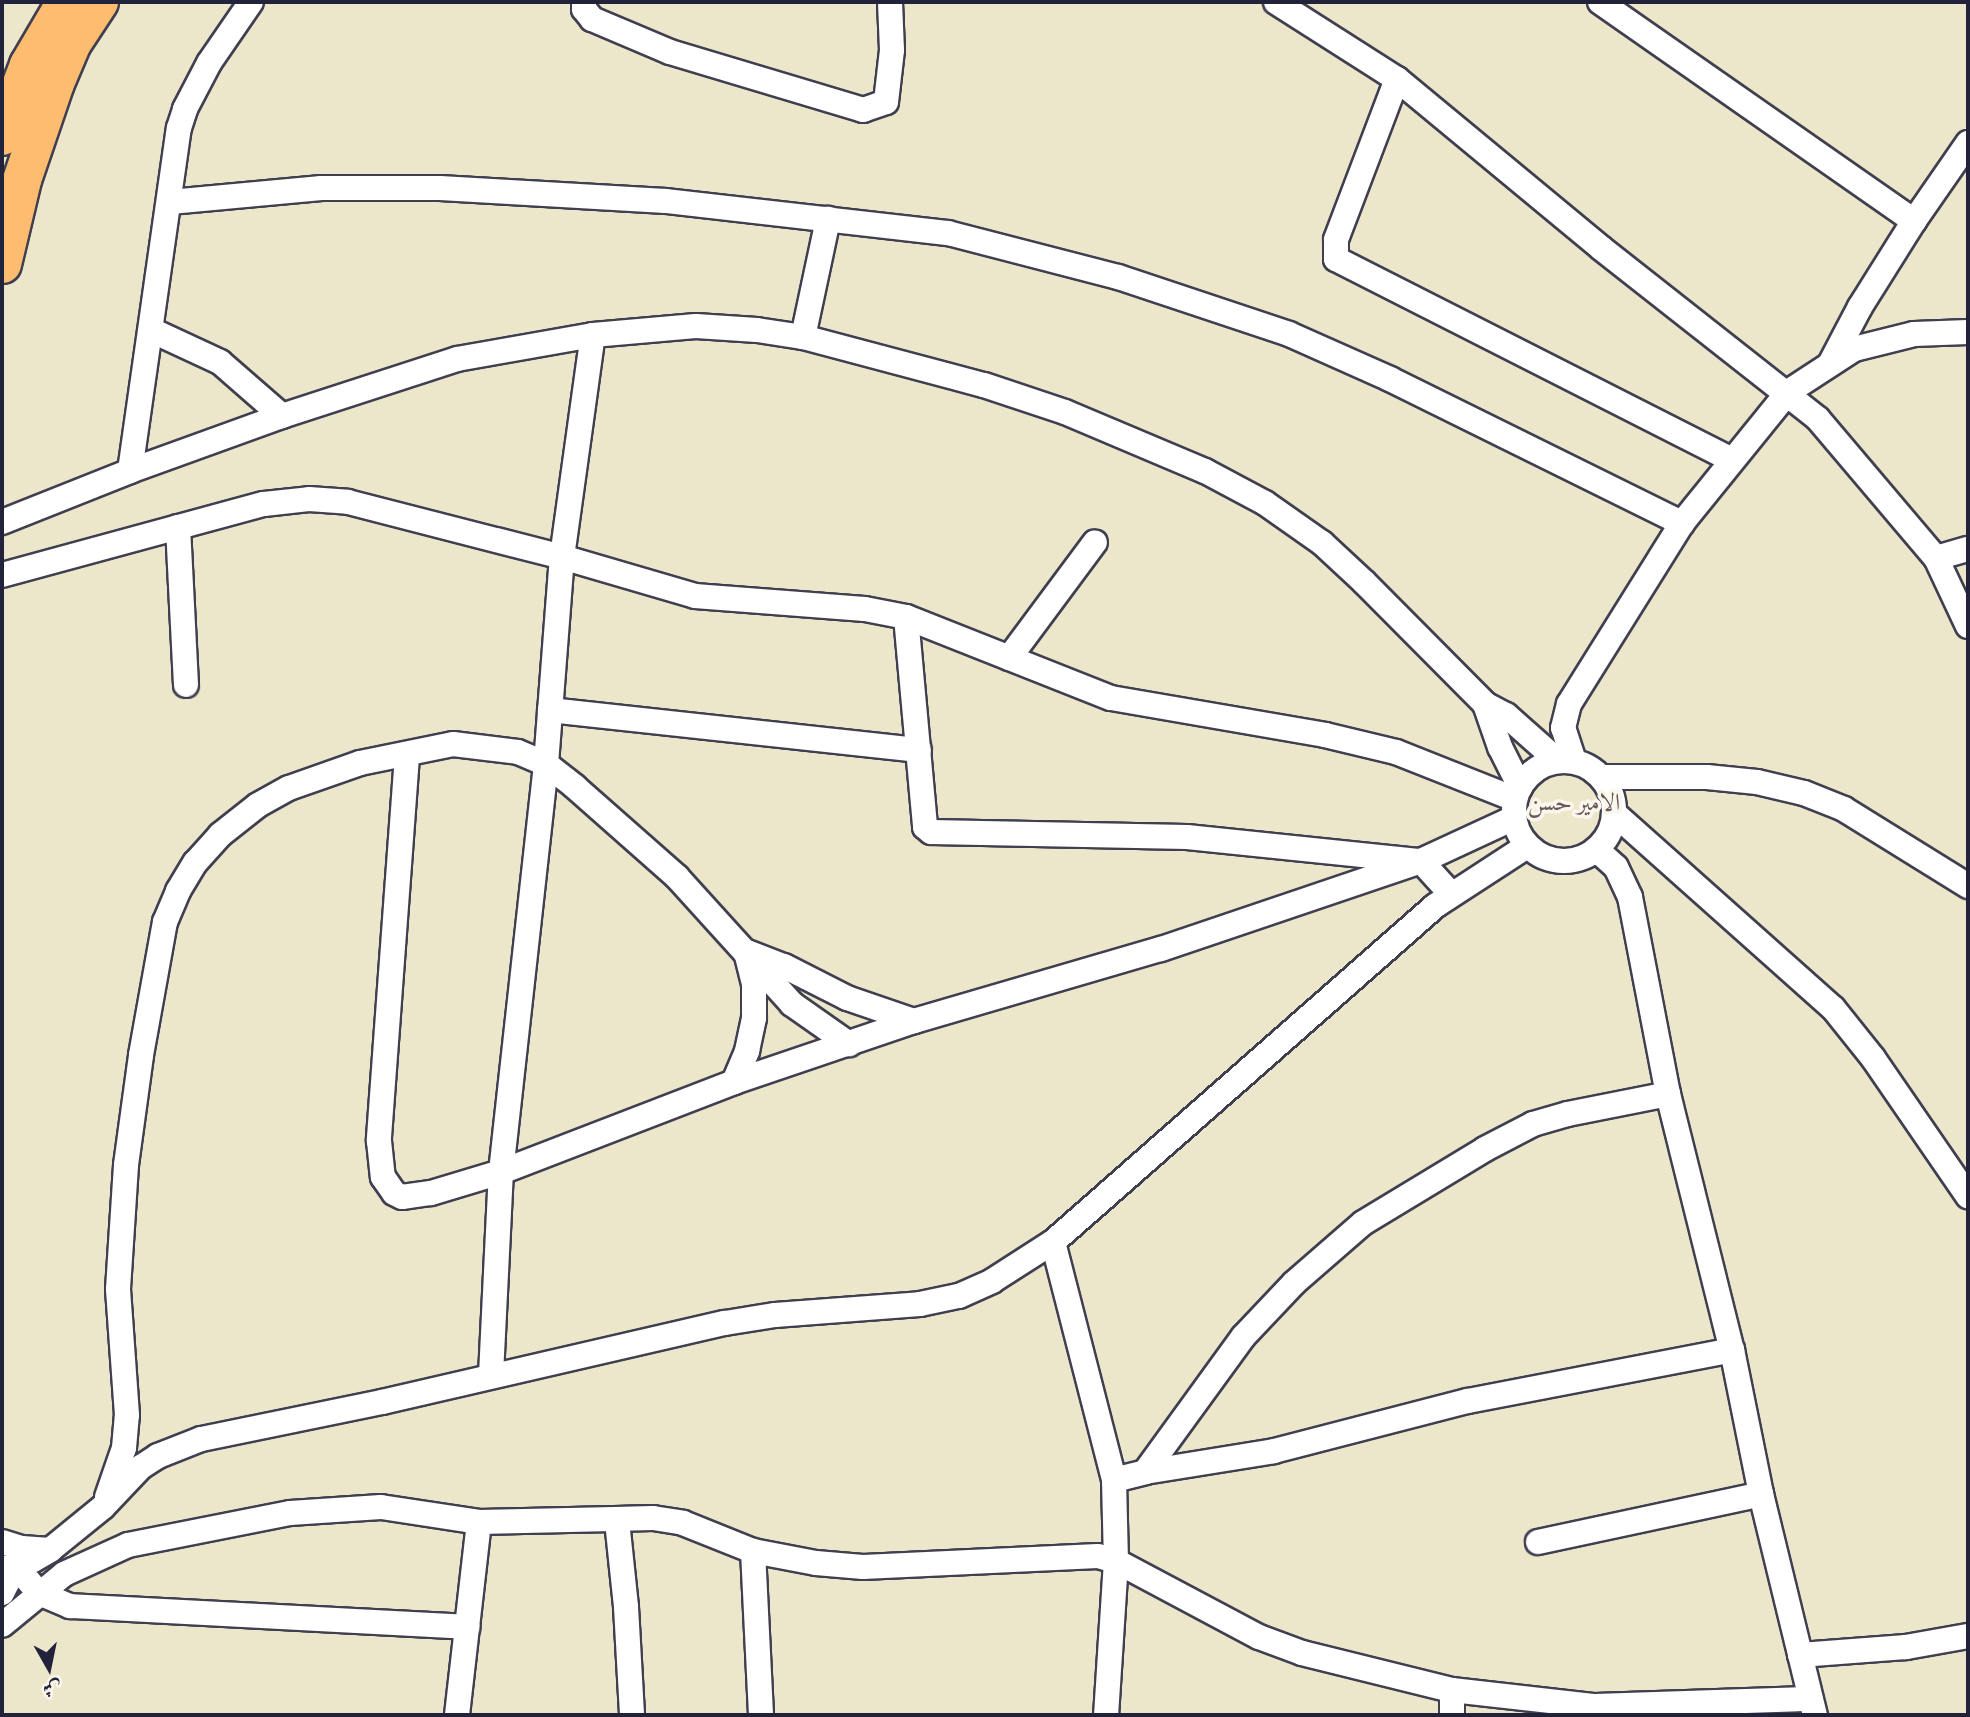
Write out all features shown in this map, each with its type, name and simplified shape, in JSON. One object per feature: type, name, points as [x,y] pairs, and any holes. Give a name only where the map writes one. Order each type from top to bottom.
[{"type":"main road","points":[[2,136],[29,65],[66,2]]},
{"type":"main road","points":[[2,264],[22,180],[50,96],[72,43],[99,2]]},
{"type":"street","points":[[130,471],[179,128],[185,109],[209,63],[250,2]]},
{"type":"street","points":[[584,2],[584,9],[592,19],[670,52],[863,110],[887,102],[892,50],[890,2]]},
{"type":"street","points":[[1276,2],[1397,79],[1601,248],[1788,392],[1851,455],[1936,558],[1968,626]]},
{"type":"street","points":[[1601,2],[1914,220]]},
{"type":"street","points":[[1397,79],[1336,240],[1336,260],[1731,459]]},
{"type":"street","points":[[1829,365],[1860,307],[1914,220],[1968,143]]},
{"type":"street","points":[[170,202],[321,188],[440,188],[666,201],[948,233],[1024,250],[1118,277],[1289,334],[1390,379],[1682,523]]},
{"type":"street","points":[[803,337],[828,219]]},
{"type":"street","points":[[2,522],[130,471],[282,416],[457,359],[593,335],[696,326],[803,337],[984,385],[1065,412],[1205,471],[1265,503],[1322,543],[1485,704],[1506,716],[1566,761],[1601,777],[1707,777],[1757,782],[1804,793],[1844,810],[1968,886]]},
{"type":"street","points":[[151,330],[220,362],[282,416]]},
{"type":"street","points":[[1566,761],[1563,728],[1569,704],[1682,523],[1731,459],[1788,392],[1854,349],[1914,334],[1968,332]]},
{"type":"street","points":[[491,1376],[501,1172],[546,764],[562,557],[593,335]]},
{"type":"street","points":[[2,575],[264,504],[326,499],[348,502],[562,557],[695,596],[865,609],[906,617],[1111,698],[1325,735],[1396,752],[1516,801]]},
{"type":"street","points":[[178,527],[187,685]]},
{"type":"street","points":[[1009,659],[1094,542]]},
{"type":"street","points":[[1936,558],[1968,549]]},
{"type":"street","points":[[906,617],[925,827],[936,834],[1187,837],[1420,861],[1451,894]]},
{"type":"street","points":[[1485,704],[1516,801],[1518,833],[1527,846],[1540,856],[1562,861],[1585,857],[1597,850],[1606,840],[1615,814],[1612,794],[1601,777]]},
{"type":"street","points":[[550,710],[919,750]]},
{"type":"street","points":[[103,1507],[124,1448],[127,1415],[118,1261],[141,1055],[165,922],[178,891],[195,863],[220,835],[258,805],[325,774],[360,763],[407,756],[453,744],[517,752],[546,764],[677,877],[792,1003],[849,1044]]},
{"type":"street","points":[[407,756],[379,1141],[383,1177],[394,1194],[414,1197],[501,1172],[734,1082],[914,1021],[1161,949],[1420,861],[1516,801],[1536,770],[1566,761]]},
{"type":"street","points":[[1615,814],[1833,1008],[1873,1058],[1968,1196]]},
{"type":"street","points":[[9,1568],[50,1550],[103,1507],[141,1467],[179,1446],[725,1323],[775,1315],[920,1304],[959,1296],[992,1281],[1054,1242],[1451,894],[1527,846]]},
{"type":"street","points":[[2,1625],[39,1593],[79,1565],[128,1545],[290,1513],[381,1507],[479,1522],[617,1521],[653,1518],[683,1523],[753,1551],[816,1563],[863,1567],[948,1565],[1075,1556],[1116,1561],[1259,1637],[1302,1653],[1451,1690],[1595,1706],[1812,1707],[1760,1494],[1732,1350],[1668,1094],[1630,897],[1616,867],[1597,850]]},
{"type":"street","points":[[746,952],[784,966],[847,998],[914,1021]]},
{"type":"street","points":[[734,1082],[747,1051],[754,1018],[754,984],[746,952]]},
{"type":"street","points":[[1145,1472],[1244,1337],[1294,1283],[1363,1223],[1485,1149],[1533,1124],[1568,1114],[1668,1094]]},
{"type":"street","points":[[1054,1242],[1114,1480],[1116,1561],[1106,1715]]},
{"type":"street","points":[[1114,1480],[1145,1472],[1274,1451],[1468,1401],[1732,1350]]},
{"type":"street","points":[[1538,1542],[1760,1494]]},
{"type":"street","points":[[617,1521],[626,1607],[632,1715]]},
{"type":"street","points":[[457,1715],[479,1522]]},
{"type":"street","points":[[2,1542],[22,1548],[50,1550]]},
{"type":"street","points":[[753,1551],[761,1715]]},
{"type":"street","points":[[9,1568],[39,1593],[70,1606],[90,1609],[467,1627]]},
{"type":"street","points":[[2,1593],[9,1568]]},
{"type":"street","points":[[1800,1655],[1906,1647],[1968,1636]]},
{"type":"street","points":[[1451,1690],[1452,1715]]},
{"type":"district","name":"الامير حسن","points":[[1574,803]]}]
